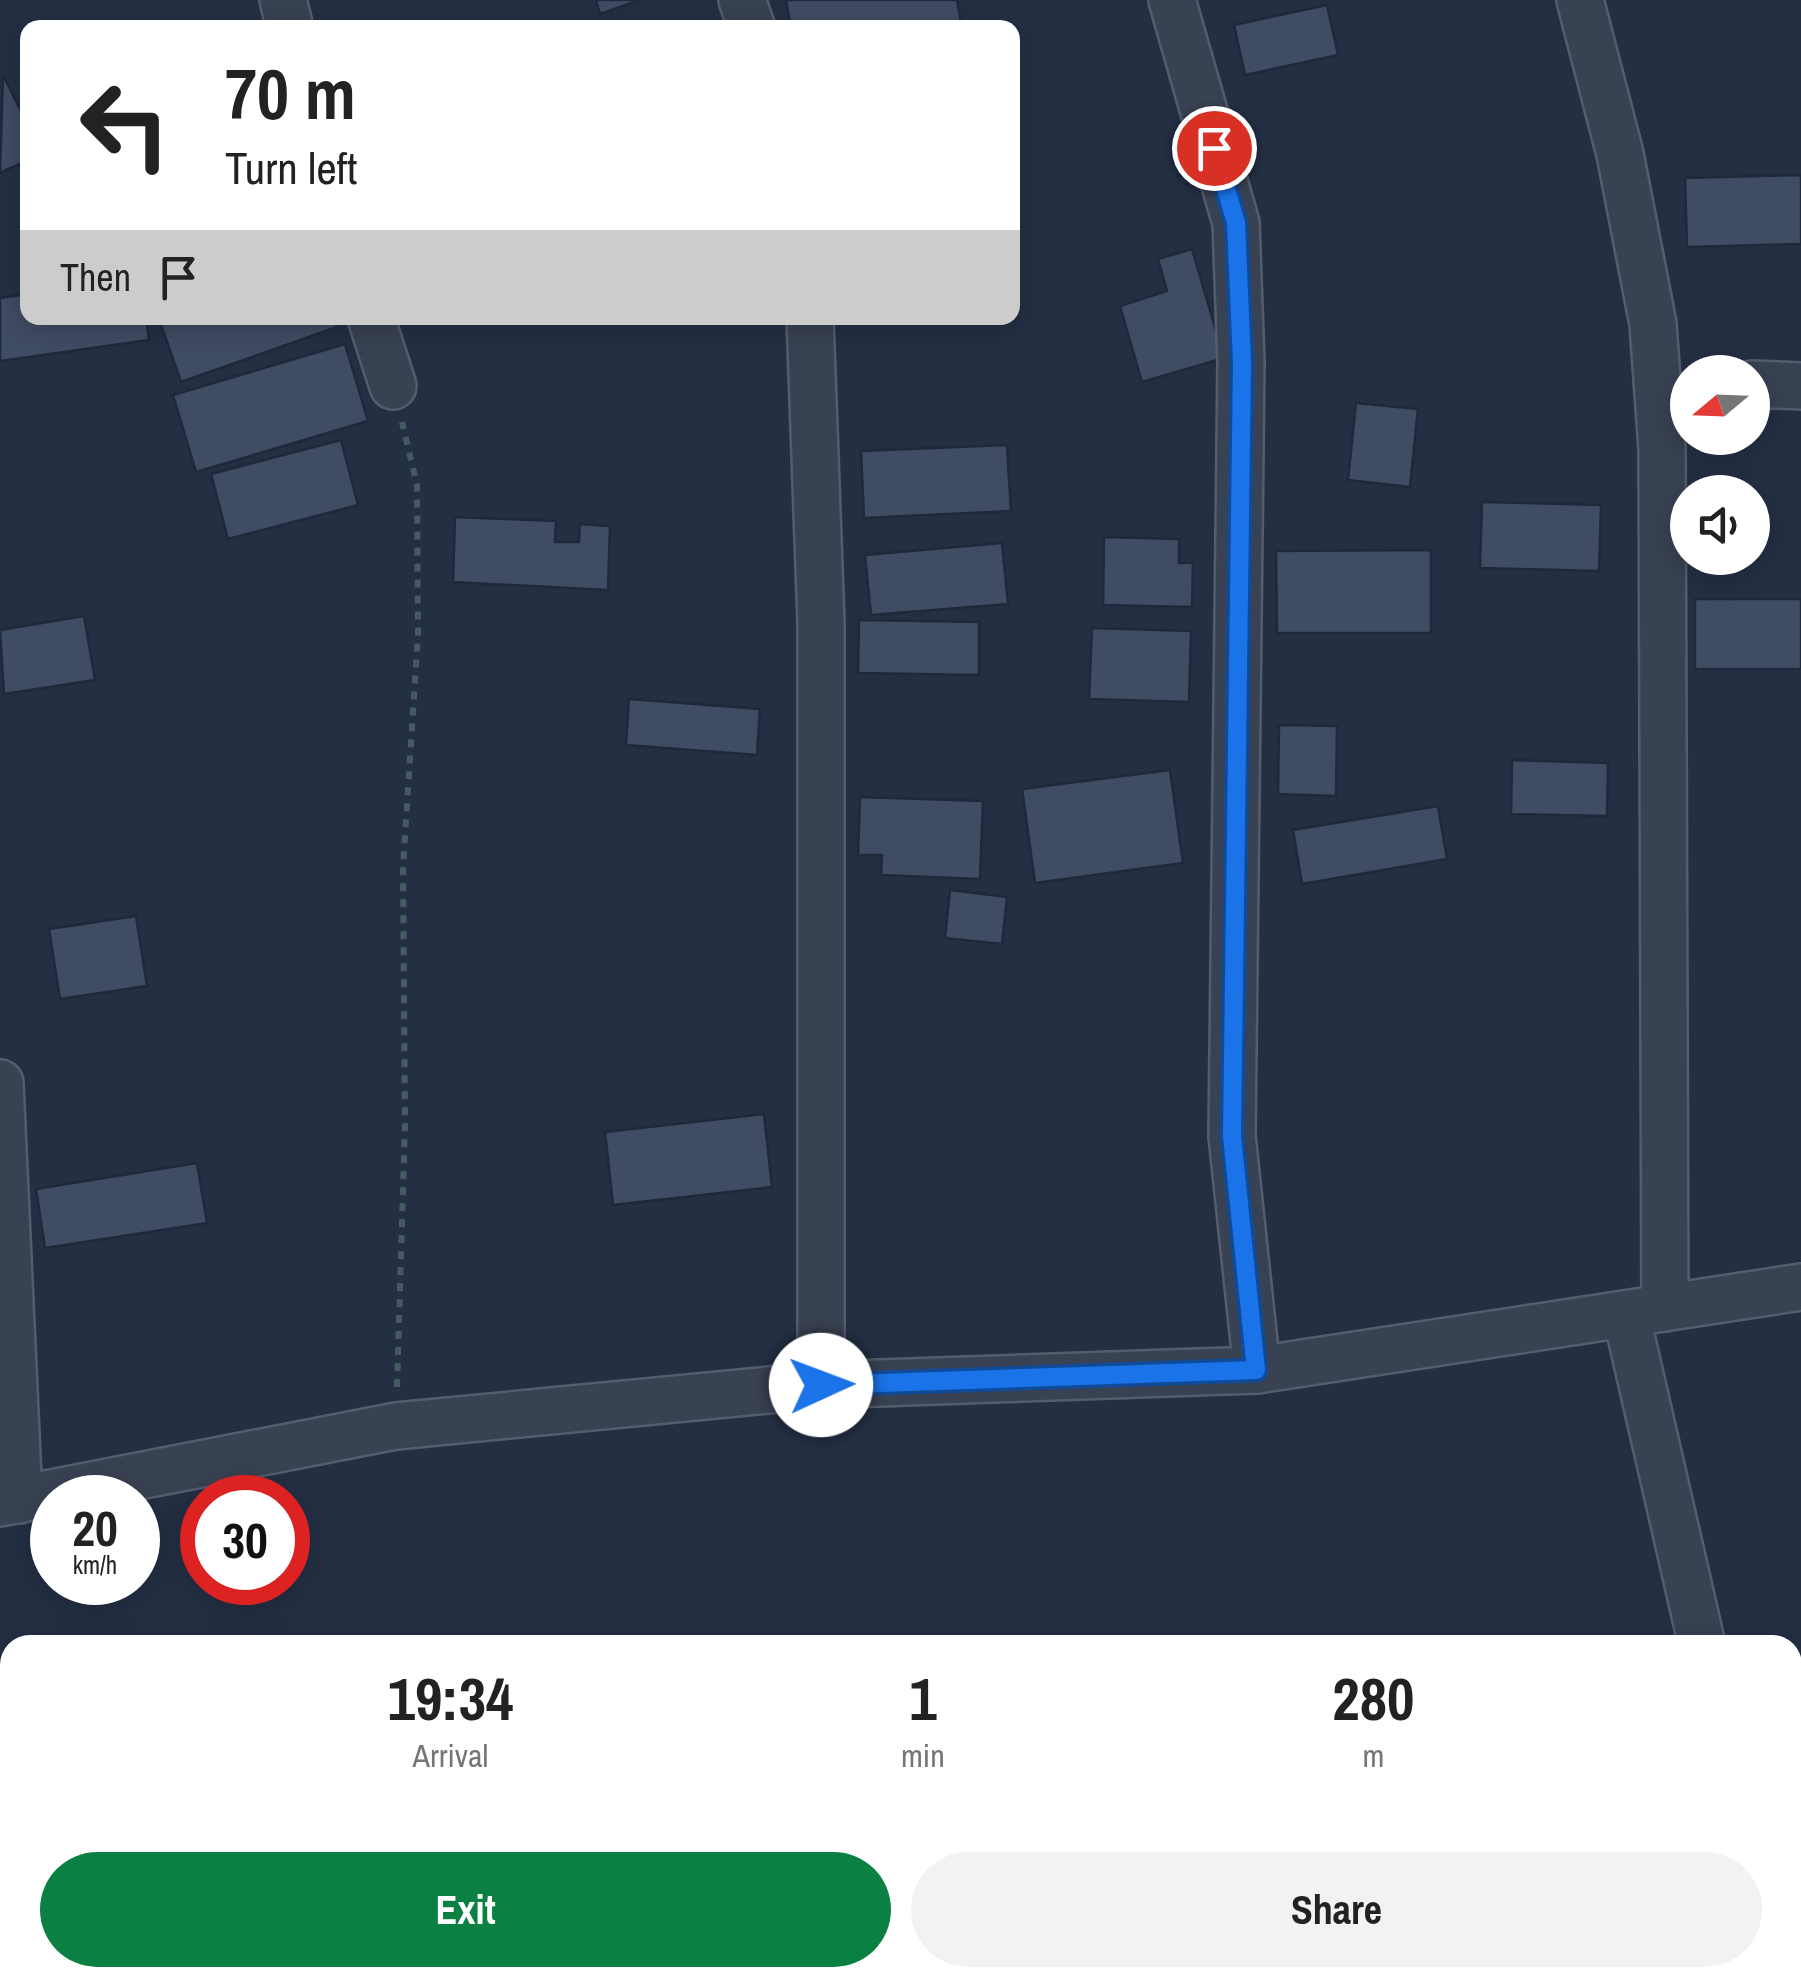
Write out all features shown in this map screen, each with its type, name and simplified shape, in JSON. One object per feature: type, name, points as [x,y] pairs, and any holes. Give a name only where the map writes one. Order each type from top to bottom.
[{"type":"street","points":[[1172,0],[1236,223],[1242,362],[1232,1136],[1256,1370]]},
{"type":"street","points":[[1580,0],[1620,154],[1653,324],[1670,375]]},
{"type":"street","points":[[373,325],[393,386]]},
{"type":"street","points":[[810,325],[821,622],[821,1385]]},
{"type":"street","points":[[1770,385],[1801,386]]},
{"type":"street","points":[[1671,455],[1666,745],[1646,1311],[1700,1635]]},
{"type":"street","points":[[0,1083],[10,1501],[396,1426],[821,1385],[1256,1370],[1801,1288]]},
{"type":"path","points":[[393,386],[417,485],[418,615],[403,867],[405,1124],[396,1426]]},
{"type":"building","points":[[596,0],[640,0],[600,14]]},
{"type":"building","points":[[786,0],[957,0],[961,20],[790,20]]},
{"type":"building","points":[[1327,5],[1338,55],[1245,75],[1234,25]]},
{"type":"building","points":[[3,75],[20,109],[20,164],[0,173]]},
{"type":"building","points":[[1801,175],[1801,244],[1687,247],[1685,178]]},
{"type":"building","points":[[1192,249],[1224,358],[1142,382],[1120,306],[1167,291],[1158,259]]},
{"type":"building","points":[[20,295],[20,325],[147,325],[149,340],[0,361],[0,298]]},
{"type":"building","points":[[161,325],[336,325],[337,327],[181,382]]},
{"type":"building","points":[[345,344],[368,421],[196,472],[173,395]]},
{"type":"building","points":[[1356,403],[1418,409],[1410,487],[1348,480]]},
{"type":"building","points":[[341,440],[358,505],[228,539],[211,474]]},
{"type":"building","points":[[1007,445],[1011,511],[864,518],[861,451]]},
{"type":"building","points":[[1482,502],[1601,505],[1599,571],[1480,568]]},
{"type":"building","points":[[455,517],[556,521],[555,542],[579,542],[580,524],[610,526],[608,590],[453,582]]},
{"type":"building","points":[[1104,537],[1179,539],[1179,563],[1193,563],[1192,607],[1103,605]]},
{"type":"building","points":[[1002,543],[1008,604],[871,615],[865,555]]},
{"type":"building","points":[[1431,550],[1431,633],[1277,633],[1276,551]]},
{"type":"building","points":[[1695,599],[1801,599],[1801,669],[1695,669]]},
{"type":"building","points":[[84,616],[95,680],[4,694],[0,630]]},
{"type":"building","points":[[859,620],[979,622],[979,675],[858,673]]},
{"type":"building","points":[[1092,628],[1191,631],[1189,702],[1089,699]]},
{"type":"building","points":[[629,699],[760,709],[757,755],[626,745]]},
{"type":"building","points":[[1279,725],[1337,726],[1336,796],[1278,794]]},
{"type":"building","points":[[1512,760],[1608,763],[1607,816],[1511,814]]},
{"type":"building","points":[[1170,770],[1183,863],[1035,883],[1022,789]]},
{"type":"building","points":[[860,797],[983,801],[980,879],[881,875],[882,855],[858,855]]},
{"type":"building","points":[[1438,806],[1447,859],[1302,884],[1293,830]]},
{"type":"building","points":[[950,890],[1007,897],[1002,944],[945,938]]},
{"type":"building","points":[[136,916],[147,986],[60,999],[49,929]]},
{"type":"building","points":[[764,1114],[772,1187],[613,1205],[605,1132]]},
{"type":"building","points":[[197,1163],[207,1223],[45,1248],[36,1189]]},
{"type":"route","points":[[821,1385],[1256,1370],[1232,1136],[1242,362],[1236,223],[1214,148]]}]
